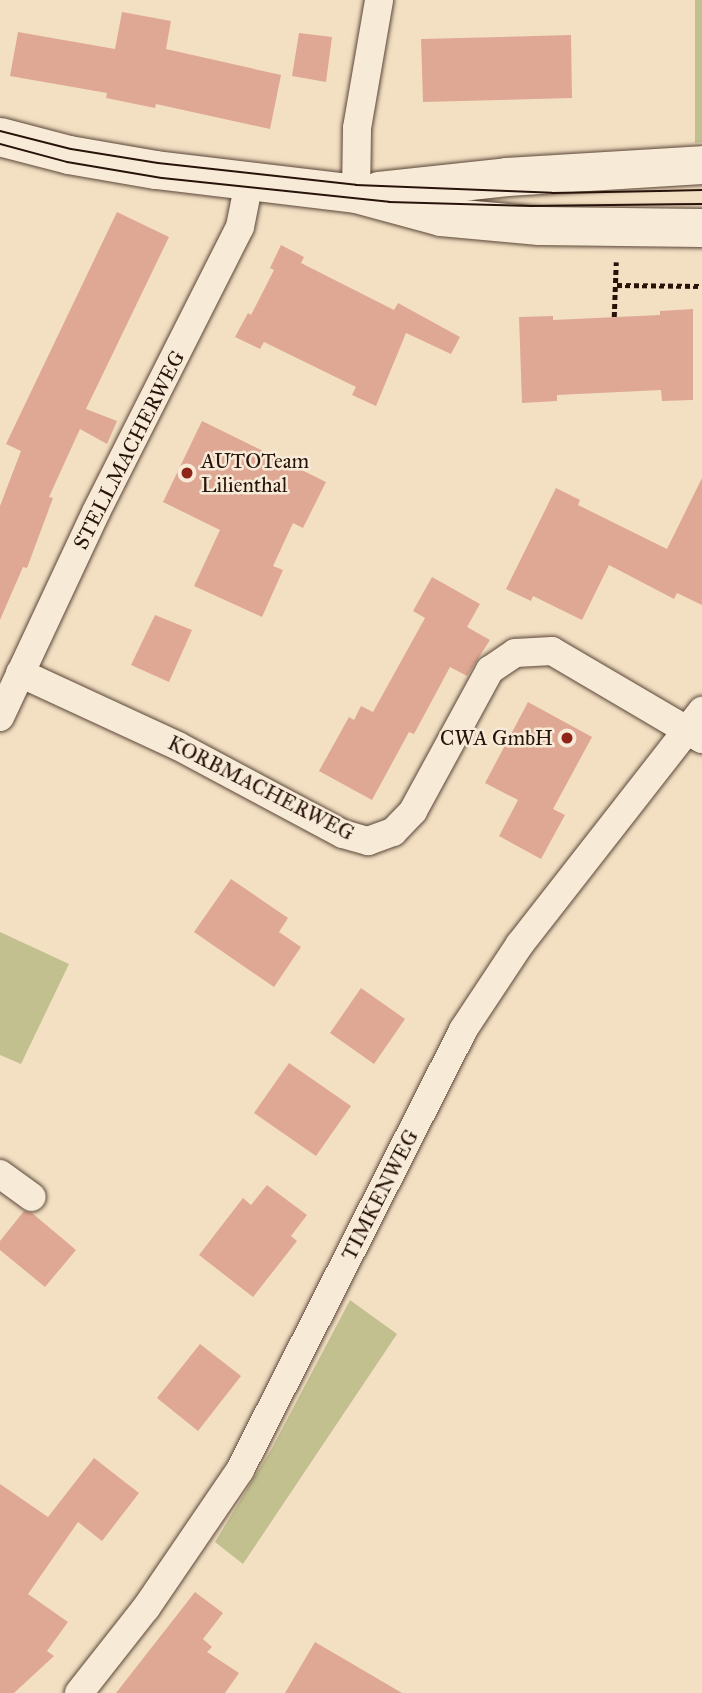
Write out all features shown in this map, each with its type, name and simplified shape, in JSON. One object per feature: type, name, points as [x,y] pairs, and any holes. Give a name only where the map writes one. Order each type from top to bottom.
[{"type":"street","points":[[356,194],[357,128],[379,0]]},
{"type":"street","points":[[0,137],[117,164],[356,194],[441,216],[540,226],[702,228]]},
{"type":"street","points":[[356,194],[506,177],[702,164]]},
{"type":"street","name":"STELLMACHERWEG","points":[[0,717],[96,512],[240,227],[249,182]]},
{"type":"street","name":"KORBMACHERWEG","points":[[20,673],[178,746],[343,834],[368,841],[393,832],[413,811],[490,670],[515,653],[552,651],[698,726]]},
{"type":"street","name":"TIMKENWEG","points":[[79,1693],[146,1608],[240,1470],[463,1030],[520,944],[698,726]]},
{"type":"street","points":[[0,1174],[32,1197]]},
{"type":"path","points":[[614,317],[616,257]]},
{"type":"path","points":[[617,285],[702,286]]},
{"type":"shaded area","points":[[695,0],[702,0],[702,142],[695,143]]},
{"type":"shaded area","points":[[0,932],[69,964],[21,1064],[0,1055]]},
{"type":"shaded area","points":[[350,1300],[397,1334],[243,1564],[215,1542],[272,1448]]},
{"type":"building","points":[[122,12],[171,21],[166,49],[281,75],[270,129],[156,104],[155,108],[106,98],[107,93],[10,76],[18,32],[115,49]]},
{"type":"building","points":[[299,33],[332,37],[326,82],[292,76]]},
{"type":"building","points":[[571,35],[572,98],[423,102],[421,39]]},
{"type":"building","points":[[117,212],[169,237],[86,409],[117,421],[107,444],[80,429],[49,497],[53,498],[27,568],[23,567],[0,620],[0,506],[21,451],[6,444]]},
{"type":"building","points":[[281,245],[304,257],[301,263],[394,310],[398,303],[460,337],[451,354],[406,333],[376,406],[352,395],[356,387],[264,342],[260,349],[235,337],[248,313],[251,315],[274,270],[270,268]]},
{"type":"building","points":[[693,309],[693,400],[662,401],[661,390],[557,395],[557,401],[522,403],[519,317],[553,316],[553,320],[660,315],[660,311]]},
{"type":"building","points":[[202,421],[326,482],[303,528],[293,523],[273,566],[283,570],[262,617],[194,586],[220,530],[163,502]]},
{"type":"building","points":[[702,478],[702,605],[677,593],[674,599],[609,565],[582,620],[533,596],[531,601],[506,589],[556,488],[580,500],[578,505],[667,549]]},
{"type":"building","points":[[432,577],[480,604],[467,627],[490,640],[467,676],[450,667],[414,734],[409,732],[372,800],[319,771],[349,717],[354,720],[361,706],[373,712],[425,618],[413,611]]},
{"type":"building","points":[[155,615],[192,630],[169,682],[131,665]]},
{"type":"building","points":[[528,702],[592,737],[553,809],[565,815],[541,859],[499,836],[518,800],[485,783]]},
{"type":"building","points":[[231,879],[288,918],[279,932],[301,947],[274,987],[194,932]]},
{"type":"building","points":[[361,988],[405,1019],[374,1064],[330,1033]]},
{"type":"building","points":[[289,1063],[351,1106],[316,1156],[254,1113]]},
{"type":"building","points":[[267,1185],[307,1215],[291,1236],[297,1241],[253,1297],[199,1255],[243,1198],[251,1205]]},
{"type":"building","points":[[24,1211],[32,1213],[76,1250],[45,1287],[0,1250],[0,1241]]},
{"type":"building","points":[[200,1344],[241,1376],[198,1431],[157,1398]]},
{"type":"building","points":[[94,1458],[139,1493],[102,1541],[78,1522],[28,1594],[68,1622],[47,1651],[54,1656],[14,1693],[0,1693],[0,1484],[48,1517]]},
{"type":"building","points":[[195,1592],[223,1613],[203,1639],[212,1647],[207,1652],[239,1673],[225,1693],[116,1693]]},
{"type":"building","points":[[315,1642],[402,1693],[285,1693]]},
{"type":"tram line","points":[[0,131],[71,149],[158,163],[356,185],[552,193],[702,190]]},
{"type":"tram line","points":[[0,144],[67,162],[162,178],[389,202],[531,206],[702,204]]},
{"type":"place","name":"AUTOTeam Lilienthal","points":[[187,473]]},
{"type":"place","name":"CWA GmbH","points":[[567,738]]}]
